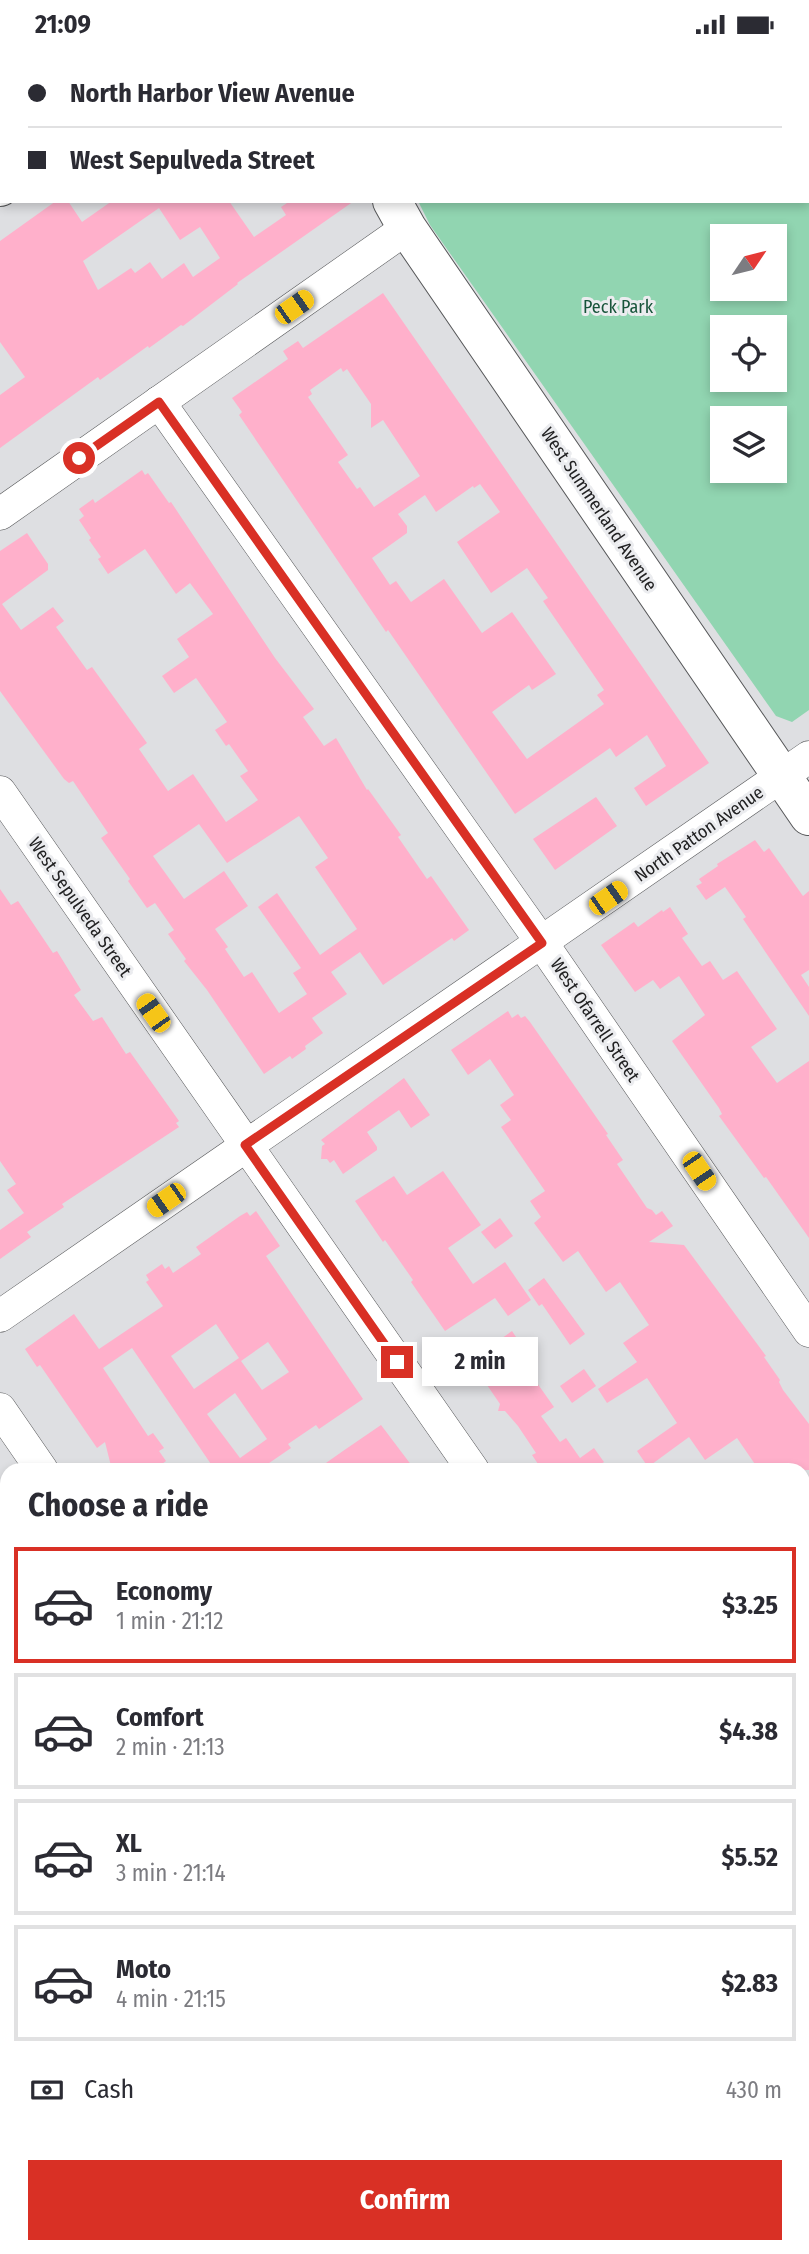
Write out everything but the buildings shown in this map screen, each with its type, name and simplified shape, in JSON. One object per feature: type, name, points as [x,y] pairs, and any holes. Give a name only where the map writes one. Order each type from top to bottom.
[{"type":"main road","name":"West Summerland Avenue","points":[[399,215],[795,766],[809,816]]},
{"type":"street","points":[[0,514],[159,402],[399,215]]},
{"type":"street","name":"West Ofarrell Street","points":[[159,402],[542,943],[809,1331]]},
{"type":"street","name":"North Patton Avenue","points":[[0,1316],[795,766]]},
{"type":"street","name":"West Sepulveda Street","points":[[0,792],[468,1463]]},
{"type":"street","points":[[0,1409],[37,1463]]},
{"type":"green space","name":"Peck Park","points":[[419,203],[809,203],[809,710],[792,722],[776,716],[430,225]]},
{"type":"route","points":[[79,458],[159,402],[542,943],[245,1145],[397,1362]]}]
